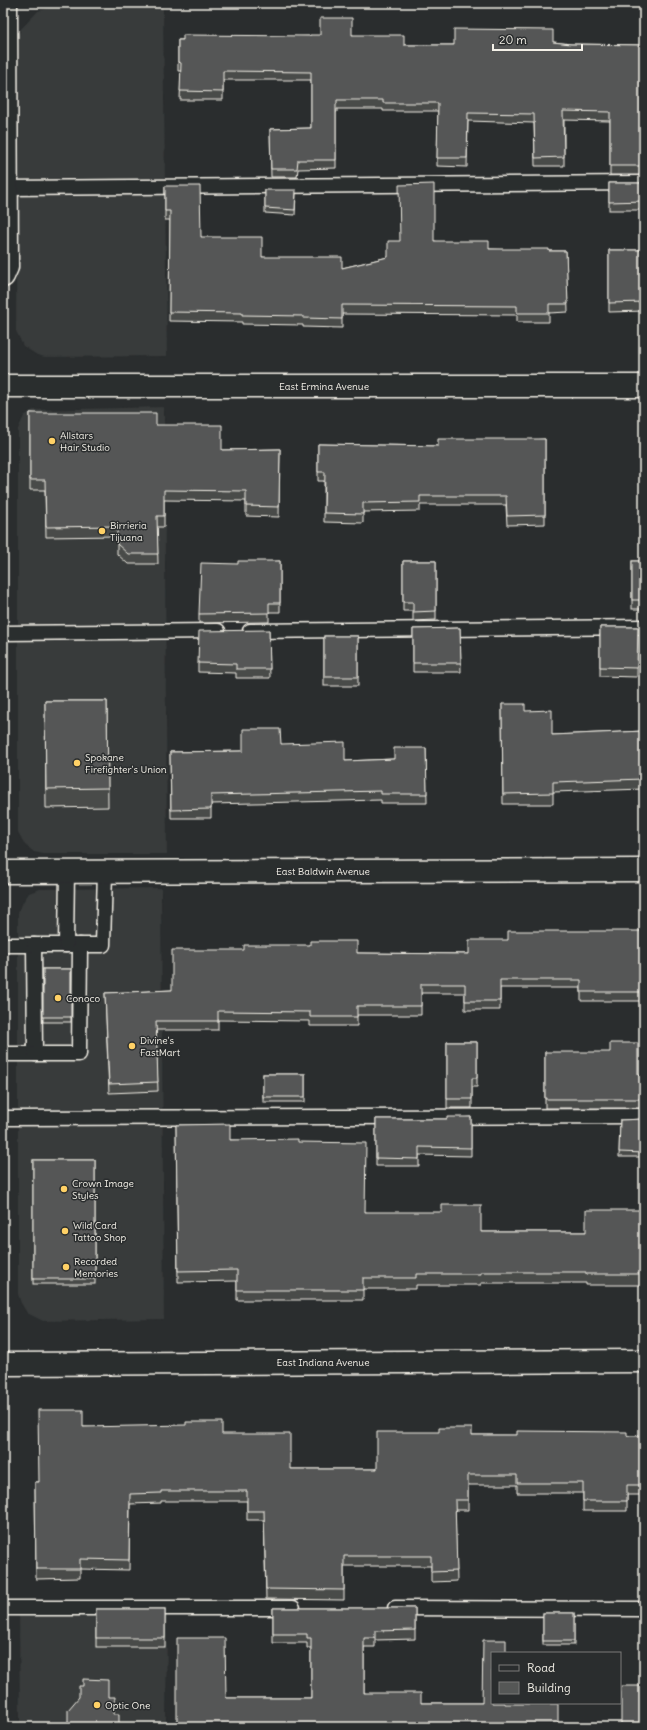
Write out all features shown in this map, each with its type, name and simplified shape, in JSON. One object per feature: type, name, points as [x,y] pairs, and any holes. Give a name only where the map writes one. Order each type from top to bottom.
[{"type":"street","points":[[3,276],[7,267],[6,3]]},
{"type":"street","name":"East Ermina Avenue","points":[[3,386],[644,386]]},
{"type":"street","name":"East Baldwin Avenue","points":[[3,872],[644,870]]},
{"type":"street","name":"East Indiana Avenue","points":[[3,1364],[644,1361]]},
{"type":"lane","points":[[7,188],[644,183]]},
{"type":"lane","points":[[3,633],[644,627]]},
{"type":"lane","points":[[66,945],[67,872]]},
{"type":"lane","points":[[3,945],[103,945],[105,872]]},
{"type":"lane","points":[[34,945],[35,1054]]},
{"type":"lane","points":[[3,1054],[79,1054],[80,945]]},
{"type":"lane","points":[[3,1118],[644,1116]]},
{"type":"lane","points":[[3,1608],[310,1608]]},
{"type":"lane","points":[[381,1608],[644,1609]]},
{"type":"shaded area","points":[[163,5],[167,356],[45,357],[37,355],[23,346],[16,331],[17,39],[21,29],[38,11],[51,7]]},
{"type":"shaded area","points":[[164,407],[167,854],[43,854],[34,852],[25,845],[18,832],[18,429],[24,416],[33,410]]},
{"type":"shaded area","points":[[161,888],[164,1319],[43,1321],[27,1313],[18,1294],[18,913],[29,893],[40,889]]},
{"type":"shaded area","points":[[19,1615],[167,1616],[166,1727],[20,1727]]},
{"type":"building","points":[[320,18],[352,18],[352,35],[404,35],[404,45],[454,45],[454,29],[553,30],[553,42],[571,44],[644,45],[644,166],[610,166],[610,112],[563,111],[564,157],[535,158],[534,114],[468,113],[467,158],[437,158],[438,103],[383,103],[383,100],[337,100],[336,160],[298,160],[297,169],[271,169],[270,129],[311,128],[311,72],[223,71],[223,92],[180,91],[181,63],[178,62],[178,40],[183,40],[183,35],[320,35]]},
{"type":"building","points":[[609,183],[644,183],[644,201],[609,202]]},
{"type":"building","points":[[434,184],[434,241],[489,241],[489,249],[549,249],[549,251],[566,251],[568,304],[549,304],[549,313],[517,313],[517,306],[342,305],[342,319],[303,318],[303,316],[242,315],[242,313],[169,312],[170,211],[165,211],[165,186],[200,186],[201,237],[262,237],[262,257],[342,257],[342,268],[388,257],[388,241],[400,241],[399,185]]},
{"type":"building","points":[[265,190],[296,190],[295,210],[265,208]]},
{"type":"building","points":[[609,250],[644,250],[644,302],[609,303]]},
{"type":"building","points":[[30,413],[156,413],[156,425],[222,425],[222,450],[280,449],[279,507],[246,506],[246,491],[164,490],[164,516],[157,516],[158,554],[128,554],[117,544],[117,526],[46,527],[45,480],[30,480]]},
{"type":"building","points":[[438,439],[545,439],[545,515],[507,516],[506,496],[420,496],[420,502],[363,503],[363,514],[324,513],[325,472],[318,472],[318,444],[438,446]]},
{"type":"building","points":[[238,561],[280,561],[280,603],[269,603],[269,613],[199,614],[201,563],[238,564]]},
{"type":"building","points":[[403,561],[436,561],[436,611],[413,612],[413,602],[403,602]]},
{"type":"building","points":[[632,561],[644,561],[644,600],[632,600]]},
{"type":"building","points":[[600,627],[638,627],[637,668],[600,667]]},
{"type":"building","points":[[460,628],[461,663],[413,663],[413,629]]},
{"type":"building","points":[[269,630],[270,669],[236,669],[236,664],[198,663],[199,631]]},
{"type":"building","points":[[324,636],[358,636],[358,677],[324,677]]},
{"type":"building","name":"Spokane Firefighter's Union","points":[[45,701],[107,701],[108,788],[46,789]]},
{"type":"building","points":[[502,704],[525,704],[525,711],[552,710],[552,735],[644,731],[644,779],[553,782],[553,793],[503,794]]},
{"type":"building","points":[[243,729],[280,729],[281,744],[345,742],[345,761],[394,759],[394,748],[426,748],[427,794],[381,794],[381,791],[211,795],[211,809],[171,810],[170,752],[243,751]]},
{"type":"building","points":[[643,922],[644,992],[581,992],[581,980],[500,980],[500,1001],[465,1001],[465,984],[421,984],[421,1006],[357,1006],[357,1017],[310,1017],[310,1012],[218,1011],[218,1021],[156,1021],[158,1082],[109,1084],[105,993],[172,990],[172,950],[244,950],[244,945],[310,945],[310,941],[357,941],[357,953],[469,954],[469,940],[508,940],[508,931],[643,931]]},
{"type":"building","name":"Conoco","points":[[43,969],[71,969],[71,1017],[43,1017]]},
{"type":"building","points":[[447,1042],[477,1042],[477,1078],[472,1078],[472,1099],[447,1099]]},
{"type":"building","points":[[610,1043],[638,1043],[638,1075],[644,1076],[644,1099],[545,1099],[545,1052],[610,1052]]},
{"type":"building","points":[[263,1074],[305,1074],[305,1097],[263,1097]]},
{"type":"building","points":[[447,1117],[471,1117],[471,1148],[419,1147],[419,1159],[376,1158],[376,1119],[447,1119]]},
{"type":"building","points":[[644,1119],[644,1153],[619,1152],[620,1120]]},
{"type":"building","points":[[230,1124],[230,1140],[298,1139],[298,1142],[366,1143],[365,1212],[442,1212],[442,1205],[481,1205],[481,1232],[586,1232],[586,1210],[644,1210],[644,1274],[586,1274],[586,1272],[481,1272],[481,1274],[416,1274],[416,1278],[363,1278],[363,1290],[237,1290],[237,1270],[178,1271],[176,1125]]},
{"type":"building","points":[[33,1160],[95,1160],[95,1279],[33,1279]]},
{"type":"building","points":[[38,1410],[83,1410],[83,1427],[186,1425],[186,1422],[222,1422],[222,1434],[290,1434],[290,1469],[377,1469],[377,1432],[439,1432],[439,1428],[472,1428],[472,1435],[517,1435],[517,1431],[627,1432],[627,1436],[644,1436],[644,1485],[627,1485],[627,1501],[583,1501],[583,1483],[517,1483],[517,1475],[468,1475],[468,1500],[455,1500],[457,1571],[431,1572],[431,1556],[344,1556],[344,1590],[266,1589],[264,1511],[247,1511],[247,1491],[161,1491],[161,1493],[130,1494],[129,1560],[80,1559],[80,1569],[36,1569],[35,1482],[39,1482]]},
{"type":"building","points":[[273,1608],[415,1608],[415,1630],[375,1631],[375,1638],[364,1638],[364,1693],[421,1693],[421,1703],[482,1703],[483,1640],[506,1640],[506,1652],[491,1652],[491,1704],[558,1704],[558,1727],[177,1727],[177,1638],[225,1638],[226,1698],[311,1698],[311,1638],[307,1638],[307,1634],[273,1634]]},
{"type":"building","points":[[96,1609],[165,1609],[165,1638],[96,1638]]},
{"type":"building","points":[[543,1613],[574,1613],[574,1641],[543,1641]]},
{"type":"building","name":"Optic One","points":[[83,1679],[108,1680],[108,1697],[115,1697],[114,1714],[119,1714],[119,1727],[68,1727],[68,1710],[79,1697],[79,1686],[83,1686]]},
{"type":"building","points":[[621,1686],[644,1686],[644,1727],[621,1727]]},
{"type":"place","name":"Allstars Hair Studio","points":[[52,441]]},
{"type":"place","name":"Birrieria Tijuana","points":[[102,531]]},
{"type":"place","name":"Spokane Firefighter's Union","points":[[77,763]]},
{"type":"place","name":"Conoco","points":[[58,998]]},
{"type":"place","name":"Divine's FastMart","points":[[132,1046]]},
{"type":"place","name":"Crown Image Styles","points":[[64,1189]]},
{"type":"place","name":"Wild Card Tattoo Shop","points":[[65,1231]]},
{"type":"place","name":"Recorded Memories","points":[[66,1267]]},
{"type":"place","name":"Optic One","points":[[97,1705]]}]
